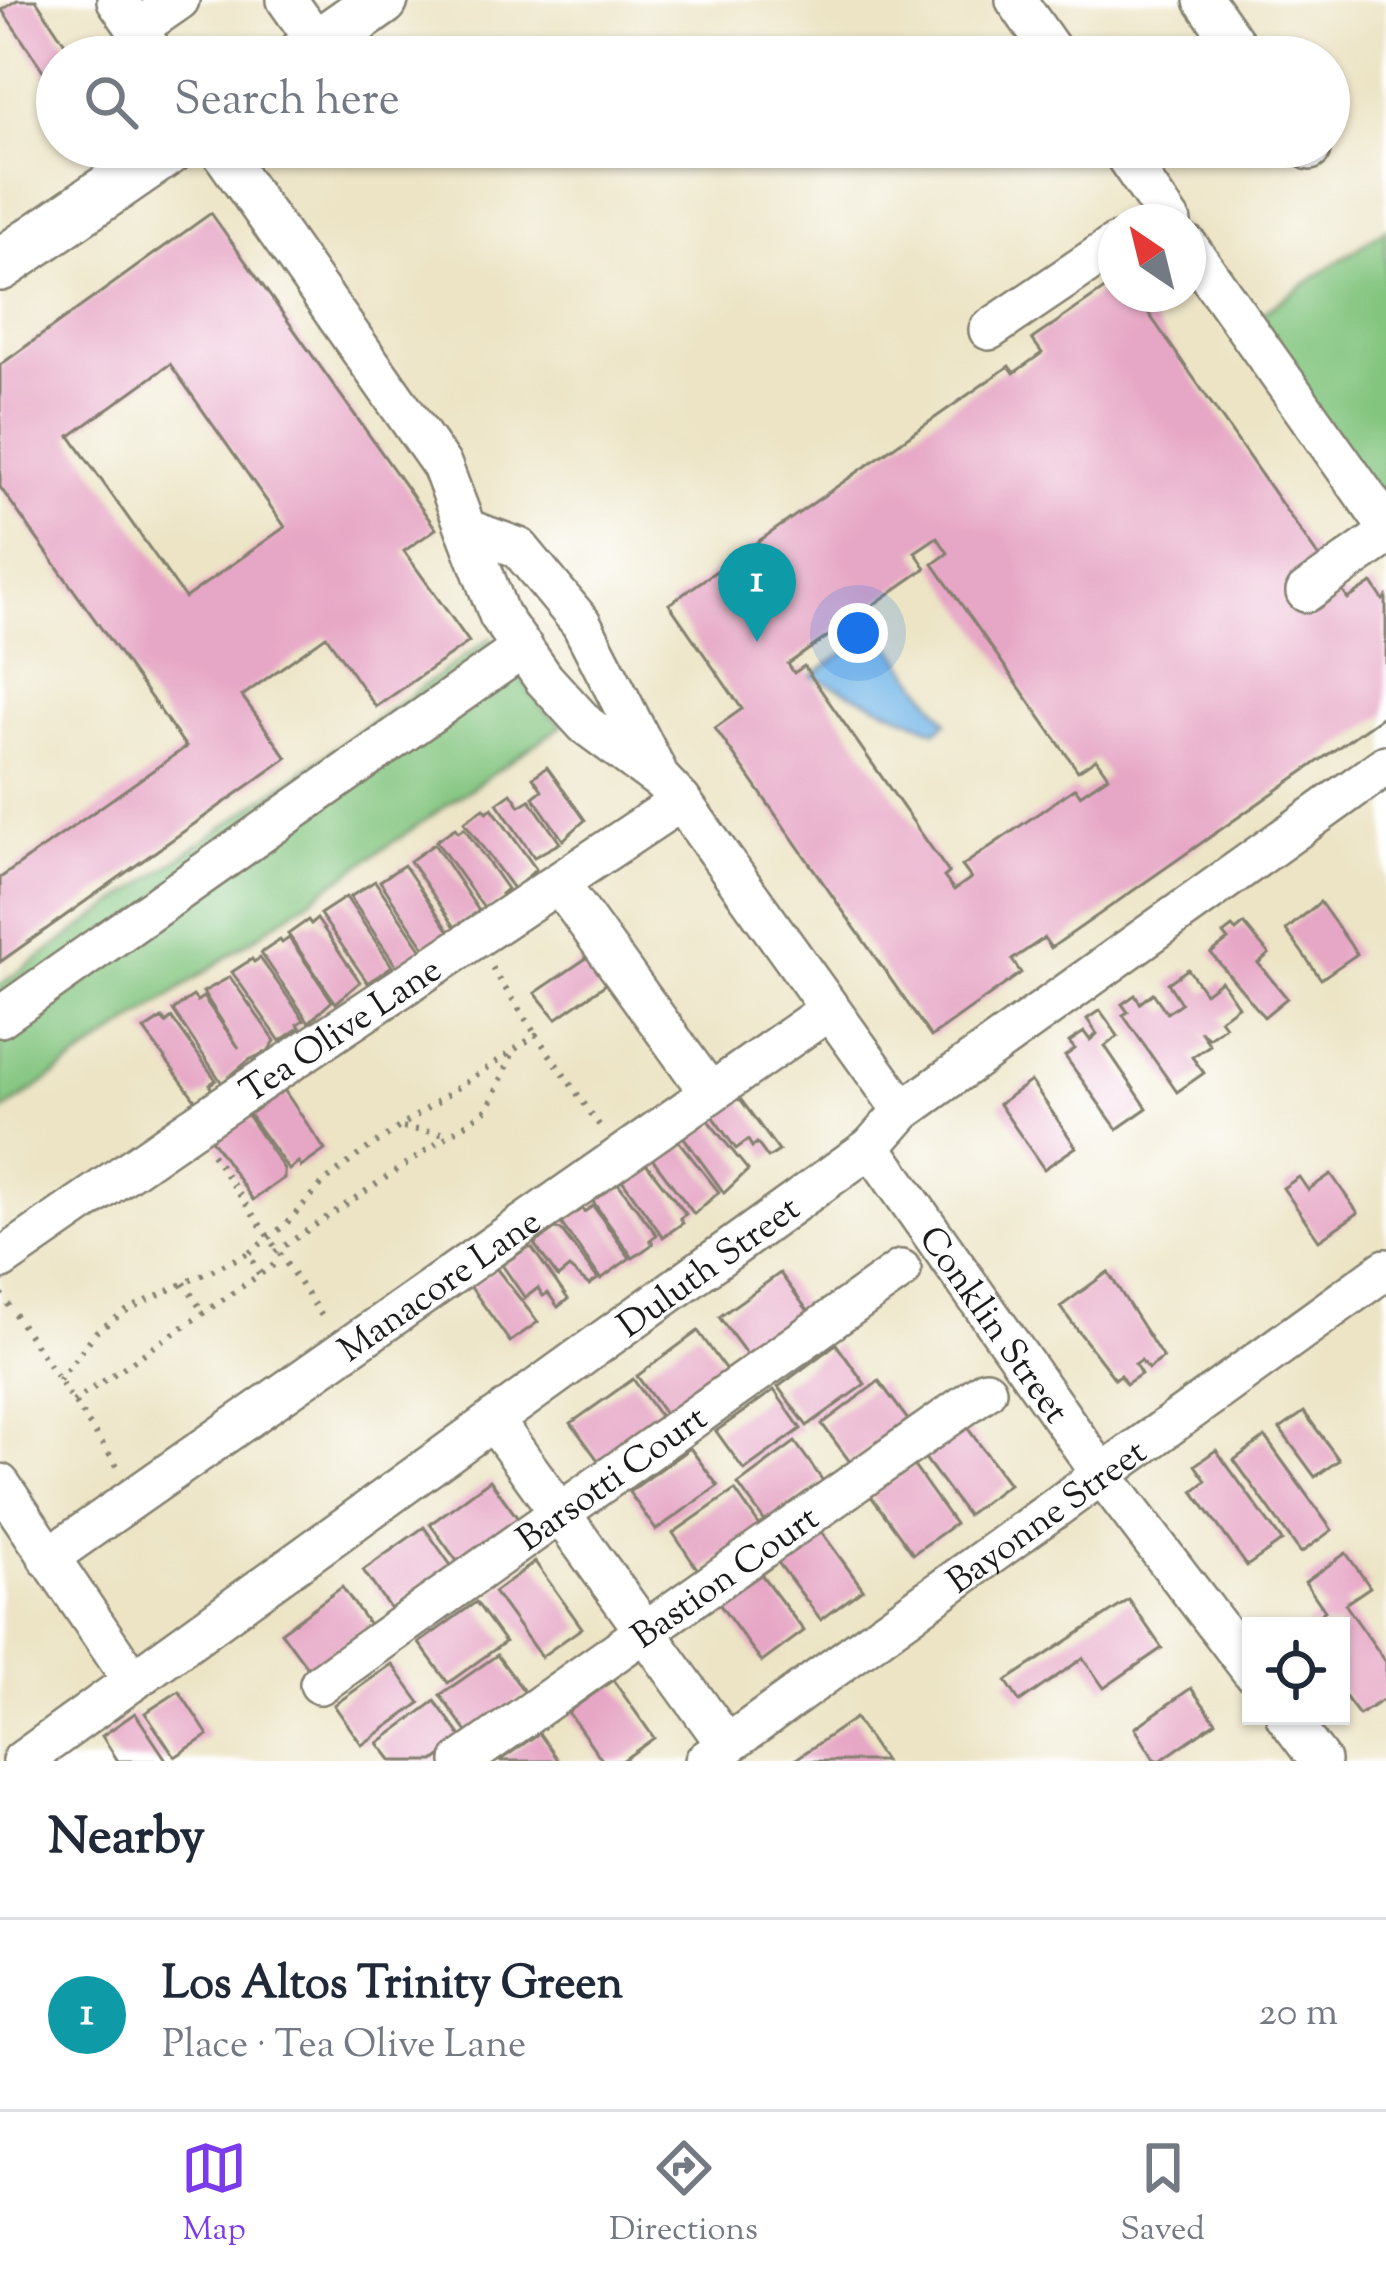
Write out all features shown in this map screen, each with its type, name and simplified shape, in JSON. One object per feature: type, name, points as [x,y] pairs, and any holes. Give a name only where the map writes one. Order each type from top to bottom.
[{"type":"main road","points":[[331,36],[382,0]]},
{"type":"main road","points":[[0,266],[141,168]]},
{"type":"street","points":[[137,29],[179,0]]},
{"type":"street","points":[[287,0],[303,36]]},
{"type":"street","points":[[1016,0],[1041,36]]},
{"type":"street","points":[[1204,0],[1229,36]]},
{"type":"street","points":[[233,168],[442,466],[500,615],[544,679],[586,725],[671,791]]},
{"type":"street","points":[[1131,168],[1152,204]]},
{"type":"street","points":[[989,330],[1098,256]]},
{"type":"street","points":[[1206,270],[1386,525]]},
{"type":"street","points":[[466,529],[519,548],[581,623],[671,791],[903,1112]]},
{"type":"street","points":[[1306,592],[1386,535]]},
{"type":"street","points":[[0,1017],[523,648]]},
{"type":"street","name":"Duluth Street","points":[[22,1761],[871,1147],[903,1112],[1386,765]]},
{"type":"street","name":"Tea Olive Lane","points":[[0,1260],[192,1127],[560,885],[671,791]]},
{"type":"street","points":[[560,885],[710,1093]]},
{"type":"street","name":"Manacore Lane","points":[[48,1558],[829,1010]]},
{"type":"street","name":"Conklin Street","points":[[871,1147],[1103,1476],[1242,1658]]},
{"type":"street","name":"Bayonne Street","points":[[716,1753],[1386,1269]]},
{"type":"street","name":"Barsotti Court","points":[[320,1684],[901,1270]]},
{"type":"street","name":"Bastion Court","points":[[462,1761],[986,1390]]},
{"type":"street","points":[[493,1420],[643,1631],[716,1753]]},
{"type":"street","points":[[0,1484],[133,1681]]},
{"type":"street","points":[[1293,1725],[1320,1761]]},
{"type":"street","points":[[0,1731],[22,1761]]},
{"type":"path","points":[[473,940],[620,1156]]},
{"type":"path","points":[[58,1380],[96,1332],[129,1309],[249,1253],[285,1225],[322,1183],[536,1035]]},
{"type":"path","points":[[73,1402],[488,1109],[514,1050]]},
{"type":"path","points":[[192,1127],[346,1348]]},
{"type":"path","points":[[399,1127],[451,1134]]},
{"type":"path","points":[[249,1253],[259,1274]]},
{"type":"path","points":[[184,1283],[203,1312]]},
{"type":"path","points":[[0,1293],[137,1495]]},
{"type":"green space","points":[[1386,229],[1386,538],[1243,326]]},
{"type":"green space","points":[[491,638],[545,711],[563,725],[0,1113],[0,985]]},
{"type":"water","points":[[882,634],[947,722],[936,731],[812,676],[851,648],[858,652]]},
{"type":"building","points":[[17,0],[36,0],[60,36],[36,36],[36,60],[2,10]]},
{"type":"building","points":[[211,213],[436,529],[404,551],[469,642],[376,707],[326,636],[242,696],[287,758],[0,962],[0,878],[186,747],[0,487],[0,365]],"holes":[[[170,364],[285,527],[185,598],[70,436]]]},
{"type":"building","points":[[1098,293],[1098,312],[1148,312],[1348,599],[1372,583],[1383,600],[1386,597],[1386,714],[1051,948],[1044,938],[1012,960],[1021,973],[931,1037],[715,728],[742,709],[669,604],[1009,366],[1014,373],[1042,353],[1032,339]],"holes":[[[937,537],[948,553],[933,564],[1078,771],[1096,759],[1108,776],[1080,795],[1075,788],[962,866],[971,878],[954,890],[944,877],[949,873],[804,666],[794,673],[788,664],[926,568],[915,552]]]},
{"type":"building","points":[[547,767],[585,820],[563,840],[533,797],[542,790],[533,777]]},
{"type":"building","points":[[511,793],[520,806],[530,800],[560,843],[534,857],[497,803]]},
{"type":"building","points":[[484,808],[487,812],[492,808],[536,869],[514,890],[464,822]]},
{"type":"building","points":[[455,828],[458,832],[464,828],[507,889],[501,894],[504,898],[486,911],[436,841]]},
{"type":"building","points":[[434,844],[479,911],[455,927],[410,861]]},
{"type":"building","points":[[404,865],[449,931],[425,948],[380,881]]},
{"type":"building","points":[[375,881],[422,950],[397,967],[350,897]]},
{"type":"building","points":[[346,897],[392,966],[368,983],[320,914]]},
{"type":"building","points":[[1320,902],[1357,954],[1321,979],[1286,930]]},
{"type":"building","points":[[317,919],[360,982],[336,1003],[288,934]]},
{"type":"building","points":[[1244,924],[1269,954],[1258,963],[1287,998],[1264,1017],[1211,953],[1228,940],[1223,934]]},
{"type":"building","points":[[289,938],[332,1001],[309,1022],[261,953]]},
{"type":"building","points":[[591,955],[606,984],[556,1019],[535,993]]},
{"type":"building","points":[[260,958],[304,1020],[280,1041],[232,972]]},
{"type":"building","points":[[1188,969],[1205,993],[1221,981],[1238,1006],[1220,1019],[1225,1026],[1209,1038],[1200,1031],[1210,1045],[1192,1057],[1204,1073],[1177,1092],[1123,1015],[1128,1012],[1122,1004],[1135,995],[1140,1003],[1153,993],[1167,1013],[1181,1003],[1168,983]]},
{"type":"building","points":[[230,977],[275,1041],[222,1083],[173,1010],[193,996],[197,1001],[203,997],[239,1048],[203,992]]},
{"type":"building","points":[[1100,1010],[1118,1036],[1105,1046],[1147,1108],[1117,1129],[1065,1056],[1075,1049],[1069,1042],[1084,1032],[1090,1040],[1097,1034],[1087,1019]]},
{"type":"building","points":[[162,1018],[166,1023],[172,1018],[216,1080],[196,1101],[144,1030]]},
{"type":"building","points":[[1031,1081],[1076,1147],[1044,1169],[999,1104]]},
{"type":"building","points":[[284,1090],[325,1150],[289,1170],[249,1114]]},
{"type":"building","points":[[734,1099],[741,1100],[779,1151],[768,1158],[757,1143],[752,1147],[748,1140],[736,1149],[712,1116]]},
{"type":"building","points":[[245,1112],[284,1169],[284,1178],[253,1200],[211,1139]]},
{"type":"building","points":[[706,1118],[748,1170],[724,1193],[682,1135]]},
{"type":"building","points":[[676,1138],[719,1192],[694,1214],[651,1157]]},
{"type":"building","points":[[645,1162],[686,1214],[680,1218],[683,1223],[663,1237],[622,1180]]},
{"type":"building","points":[[1331,1174],[1358,1213],[1319,1240],[1283,1188],[1299,1177],[1308,1190]]},
{"type":"building","points":[[617,1182],[657,1235],[650,1240],[653,1244],[633,1258],[592,1200]]},
{"type":"building","points":[[593,1206],[630,1258],[601,1279],[561,1223]]},
{"type":"building","points":[[555,1229],[561,1230],[598,1279],[589,1285],[569,1268],[558,1277],[534,1244]]},
{"type":"building","points":[[532,1248],[568,1299],[558,1307],[538,1288],[525,1298],[502,1265]]},
{"type":"building","points":[[496,1268],[538,1322],[510,1342],[470,1286]]},
{"type":"building","points":[[1108,1272],[1163,1358],[1148,1369],[1141,1360],[1135,1364],[1141,1374],[1126,1384],[1120,1375],[1115,1379],[1060,1307]]},
{"type":"building","points":[[780,1273],[808,1311],[747,1355],[719,1317]]},
{"type":"building","points":[[698,1331],[726,1370],[665,1414],[637,1376]]},
{"type":"building","points":[[836,1344],[865,1384],[807,1426],[778,1387]]},
{"type":"building","points":[[633,1379],[661,1418],[600,1463],[571,1423]]},
{"type":"building","points":[[879,1381],[908,1420],[850,1462],[822,1424]]},
{"type":"building","points":[[774,1390],[801,1429],[744,1470],[716,1431]]},
{"type":"building","points":[[1304,1412],[1339,1460],[1315,1477],[1280,1429]]},
{"type":"building","points":[[966,1426],[1009,1484],[967,1515],[924,1457]]},
{"type":"building","points":[[1265,1437],[1332,1530],[1301,1553],[1234,1460]]},
{"type":"building","points":[[795,1442],[823,1481],[766,1523],[738,1484]]},
{"type":"building","points":[[690,1448],[718,1486],[656,1530],[629,1492]]},
{"type":"building","points":[[1216,1450],[1282,1541],[1247,1566],[1193,1491],[1206,1481],[1195,1465]]},
{"type":"building","points":[[913,1465],[955,1524],[913,1554],[871,1496]]},
{"type":"building","points":[[490,1480],[519,1520],[459,1564],[430,1524]]},
{"type":"building","points":[[735,1490],[762,1529],[700,1573],[673,1533]]},
{"type":"building","points":[[424,1527],[452,1567],[391,1610],[363,1570]]},
{"type":"building","points":[[820,1530],[863,1589],[821,1620],[777,1561]]},
{"type":"building","points":[[1346,1553],[1370,1587],[1345,1604],[1386,1662],[1386,1698],[1359,1715],[1350,1703],[1350,1617],[1317,1617],[1325,1611],[1305,1582]]},
{"type":"building","points":[[535,1562],[582,1628],[541,1657],[494,1592]]},
{"type":"building","points":[[760,1573],[804,1631],[762,1662],[719,1604]]},
{"type":"building","points":[[342,1587],[370,1626],[309,1670],[281,1632]]},
{"type":"building","points":[[1129,1600],[1162,1648],[1104,1688],[1083,1658],[1020,1702],[1006,1681]]},
{"type":"building","points":[[476,1602],[505,1642],[448,1683],[419,1643]]},
{"type":"building","points":[[497,1655],[526,1694],[469,1735],[440,1695]]},
{"type":"building","points":[[392,1664],[420,1703],[362,1745],[334,1705]]},
{"type":"building","points":[[613,1680],[654,1738],[622,1761],[603,1761],[568,1712]]},
{"type":"building","points":[[1191,1688],[1216,1722],[1160,1761],[1154,1759],[1135,1728]]},
{"type":"building","points":[[179,1691],[208,1735],[175,1757],[145,1713]]},
{"type":"building","points":[[435,1701],[463,1739],[434,1761],[392,1761],[378,1743]]},
{"type":"building","points":[[135,1713],[167,1761],[118,1761],[102,1736]]},
{"type":"building","points":[[855,1718],[884,1761],[793,1761]]},
{"type":"building","points":[[539,1733],[559,1761],[499,1761]]},
{"type":"place","name":"Los Altos Trinity Green","points":[[757,642]]}]
